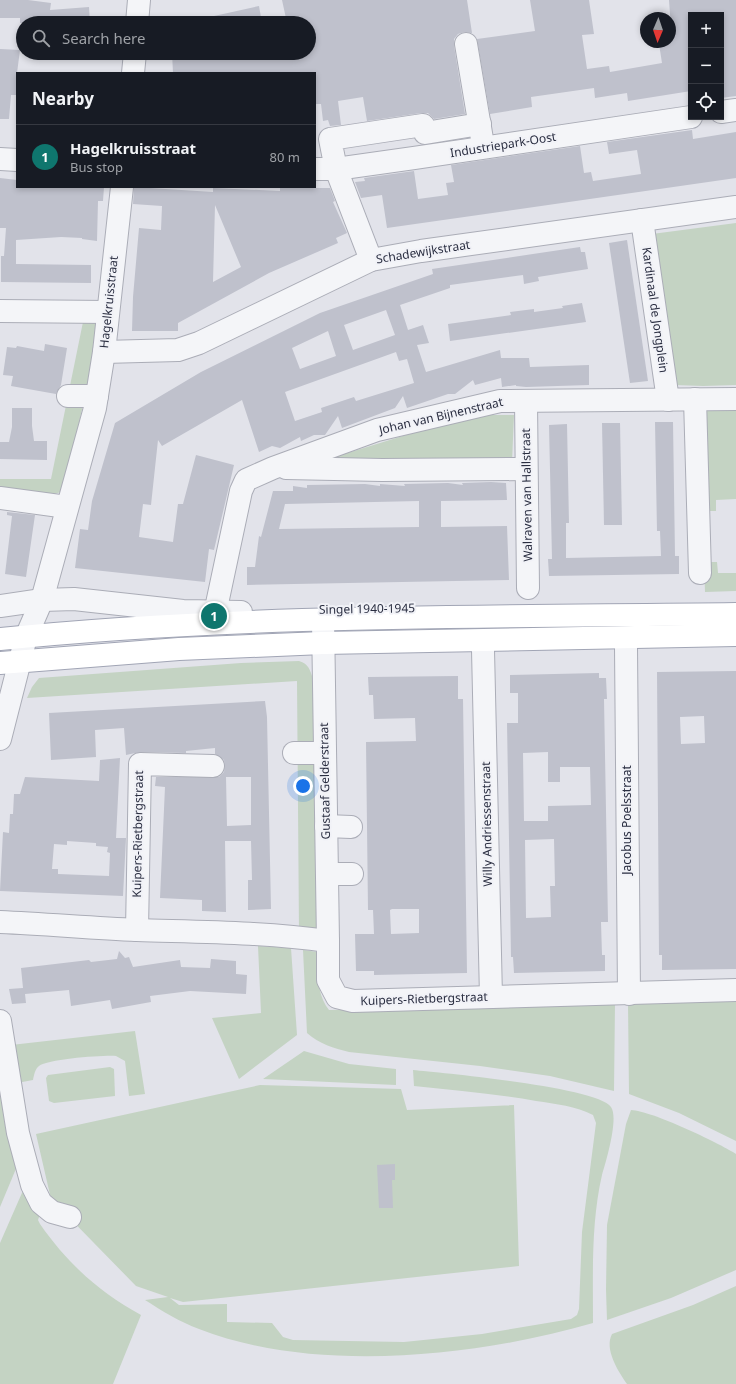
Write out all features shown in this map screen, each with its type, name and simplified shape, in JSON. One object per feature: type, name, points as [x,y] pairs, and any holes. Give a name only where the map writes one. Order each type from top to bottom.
[{"type":"main road","name":"Singel 1940-1945","points":[[0,639],[184,625],[323,620],[736,614]]},
{"type":"main road","points":[[10,668],[179,649],[323,648],[736,635]]},
{"type":"street","points":[[138,16],[139,0]]},
{"type":"street","points":[[466,44],[484,148]]},
{"type":"street","points":[[133,72],[134,60]]},
{"type":"street","points":[[724,112],[736,110]]},
{"type":"street","name":"Industriepark-Oost","points":[[325,169],[484,148],[688,117]]},
{"type":"street","points":[[371,260],[325,169],[330,139],[424,125],[425,133],[480,124]]},
{"type":"street","points":[[0,158],[16,160]]},
{"type":"street","name":"Hagelkruisstraat","points":[[0,739],[10,668],[42,600],[95,408],[104,352],[122,188]]},
{"type":"street","name":"Schadewijkstraat","points":[[104,352],[178,350],[199,343],[371,260],[421,251],[736,207]]},
{"type":"street","name":"Kardinaal de Jongplein","points":[[642,220],[668,400]]},
{"type":"street","points":[[0,311],[108,312]]},
{"type":"street","points":[[68,396],[97,396]]},
{"type":"street","name":"Johan van Bijnenstraat","points":[[215,613],[241,491],[246,480],[273,468],[378,430],[500,401],[736,399]]},
{"type":"street","points":[[695,400],[700,573]]},
{"type":"street","name":"Walraven van Hallstraat","points":[[526,401],[528,588]]},
{"type":"street","name":"Johan van Bijnenstraat","points":[[273,468],[382,470],[526,469]]},
{"type":"street","points":[[0,498],[67,507]]},
{"type":"street","name":"Singel 1940-1945","points":[[0,606],[42,600],[74,599],[215,613],[736,603]]},
{"type":"street","name":"Gustaaf Gelderstraat","points":[[323,620],[328,941]]},
{"type":"street","points":[[323,648],[482,650],[736,645]]},
{"type":"street","name":"Jacobus Poelsstraat","points":[[626,647],[629,994]]},
{"type":"street","name":"Willy Andriessenstraat","points":[[482,650],[491,997]]},
{"type":"street","points":[[294,753],[325,753]]},
{"type":"street","name":"Kuipers-Rietbergstraat","points":[[137,930],[140,764],[213,766]]},
{"type":"street","points":[[326,826],[351,826]]},
{"type":"street","points":[[327,874],[352,874]]},
{"type":"street","points":[[0,922],[137,930],[212,931],[296,937],[328,941]]},
{"type":"street","name":"Kuipers-Rietbergstraat","points":[[328,941],[328,980],[337,997],[353,1001],[736,990]]},
{"type":"street","points":[[0,1021],[3,1051],[23,1151],[32,1185],[42,1203],[52,1212],[70,1217]]},
{"type":"green space","points":[[736,223],[736,385],[675,385],[652,234]]},
{"type":"green space","points":[[83,322],[97,322],[91,365],[82,408],[61,492],[51,495],[0,495],[0,479],[51,479]]},
{"type":"green space","points":[[736,407],[736,499],[716,500],[716,511],[705,511],[706,413],[709,409]]},
{"type":"green space","points":[[459,415],[514,415],[512,462],[302,467],[458,419]]},
{"type":"green space","points":[[704,562],[717,562],[718,573],[736,573],[736,591],[705,592]]},
{"type":"green space","points":[[299,661],[307,666],[313,679],[318,937],[299,933],[297,681],[27,698],[32,687],[39,678],[241,663]]},
{"type":"green space","points":[[258,946],[291,948],[297,1035],[239,1079],[212,1018],[261,1013]]},
{"type":"green space","points":[[303,950],[318,952],[318,975],[320,990],[329,1010],[615,1004],[614,1091],[550,1076],[480,1066],[349,1052],[322,1043],[307,1033]]},
{"type":"green space","points":[[736,1001],[736,1141],[679,1113],[629,1094],[628,1003]]},
{"type":"green space","points":[[135,1031],[145,1094],[129,1096],[125,1061],[116,1056],[100,1056],[53,1061],[39,1066],[35,1072],[33,1080],[17,1083],[11,1045]]},
{"type":"green space","points":[[304,1051],[349,1064],[396,1069],[396,1085],[263,1079]]},
{"type":"green space","points":[[0,1061],[18,1164],[0,1207]]},
{"type":"green space","points":[[110,1067],[114,1069],[115,1096],[54,1103],[49,1101],[46,1078],[48,1075]]},
{"type":"green space","points":[[413,1070],[551,1087],[579,1093],[600,1100],[611,1107],[614,1120],[613,1130],[598,1193],[594,1230],[593,1323],[547,1335],[498,1345],[448,1352],[396,1356],[344,1356],[293,1352],[244,1343],[192,1326],[171,1316],[145,1300],[168,1297],[136,1286],[51,1199],[36,1134],[260,1085],[401,1089],[407,1110],[514,1105],[519,1266],[183,1302],[170,1298],[179,1305],[227,1304],[227,1322],[272,1323],[283,1337],[293,1340],[404,1342],[482,1334],[571,1319],[577,1315],[579,1309],[582,1232],[596,1123],[593,1115],[580,1109],[558,1104],[491,1094],[414,1086]]},
{"type":"green space","points":[[631,1110],[668,1121],[715,1142],[736,1154],[736,1270],[671,1298],[607,1320],[607,1225],[626,1124]]},
{"type":"green space","points":[[25,1186],[40,1214],[38,1220],[40,1224],[61,1251],[85,1276],[111,1297],[141,1315],[113,1384],[0,1384],[0,1243]]},
{"type":"green space","points":[[736,1286],[736,1384],[627,1384],[613,1360],[610,1346],[612,1334],[693,1305]]},
{"type":"building","points":[[0,0],[28,0],[51,3],[50,10],[89,7],[90,16],[16,16],[16,18],[0,18]]},
{"type":"building","points":[[282,0],[467,0],[472,33],[464,32],[458,34],[454,39],[465,114],[434,119],[428,113],[421,113],[367,121],[363,97],[338,101],[341,125],[330,126],[328,120],[323,121],[321,104],[316,104],[316,72],[173,72],[172,60],[316,60],[316,16],[285,16]]},
{"type":"building","points":[[530,0],[589,0],[594,34],[582,35],[587,69],[609,66],[610,72],[662,63],[660,48],[676,48],[676,12],[670,12],[669,0],[736,0],[736,96],[724,98],[724,12],[688,12],[688,91],[628,101],[627,93],[595,98],[594,88],[531,97],[532,107],[490,114],[477,39],[535,31]]},
{"type":"building","points":[[259,6],[261,16],[214,16]]},
{"type":"building","points":[[0,49],[16,50],[16,60],[19,60],[16,72],[16,95],[11,95],[9,119],[0,119]]},
{"type":"building","points":[[692,130],[693,139],[736,132],[736,178],[387,228],[382,195],[361,198],[355,182],[365,181],[364,178],[414,171],[418,199],[448,195],[446,183],[454,182],[451,165],[580,146],[584,173],[591,172],[593,181],[641,174],[637,150],[609,154],[607,142]]},
{"type":"building","points":[[0,178],[16,180],[16,188],[104,188],[103,201],[98,201],[97,241],[82,238],[61,237],[16,240],[16,264],[91,265],[91,283],[1,282],[1,256],[4,256],[6,228],[0,228]]},
{"type":"building","points":[[134,188],[213,192],[213,188],[280,191],[280,188],[330,188],[335,201],[333,202],[347,233],[336,238],[338,243],[269,273],[178,323],[178,331],[132,331],[133,297],[139,228],[161,230],[162,206],[133,204]],"holes":[[[215,205],[241,267],[213,282]]]},
{"type":"building","points":[[627,240],[648,381],[630,383],[609,243]]},
{"type":"building","points":[[580,247],[581,252],[585,252],[588,269],[538,277],[539,281],[524,284],[523,275],[450,285],[450,288],[400,305],[408,330],[423,325],[429,343],[417,345],[426,372],[500,350],[501,358],[529,358],[530,367],[589,365],[589,385],[526,387],[516,385],[502,387],[501,378],[475,385],[473,380],[455,394],[448,394],[407,408],[403,396],[395,408],[342,428],[338,416],[325,435],[314,435],[301,441],[300,437],[280,448],[272,446],[259,452],[242,400],[162,446],[158,440],[151,505],[143,504],[139,537],[173,542],[178,504],[183,504],[196,455],[234,465],[214,550],[209,549],[205,582],[75,568],[80,529],[88,530],[92,501],[115,423],[201,372],[320,313],[433,274],[432,269]],"holes":[[[386,310],[395,335],[353,350],[344,325]],[[328,331],[336,356],[300,369],[292,348]],[[396,352],[399,361],[407,359],[414,383],[356,401],[354,397],[321,408],[322,412],[295,421],[285,392]]]},
{"type":"building","points":[[582,303],[586,322],[450,341],[448,324],[511,315],[510,312],[534,309],[534,312],[563,308],[562,306]]},
{"type":"building","points":[[45,344],[67,348],[61,385],[56,394],[11,386],[13,376],[3,375],[7,347],[16,348],[17,346],[44,351]]},
{"type":"building","points":[[12,408],[32,408],[34,441],[47,441],[47,460],[0,459],[0,442],[9,442],[12,427]]},
{"type":"building","points":[[655,422],[673,422],[675,556],[679,556],[679,574],[549,576],[548,559],[552,559],[549,425],[567,424],[569,523],[566,523],[566,558],[661,556],[660,531],[657,531]]},
{"type":"building","points":[[602,423],[620,423],[622,525],[604,525]]},
{"type":"building","points":[[448,483],[463,485],[462,483],[506,483],[507,500],[441,501],[441,527],[507,526],[509,580],[247,585],[247,567],[255,567],[259,536],[261,537],[273,491],[293,491],[293,486],[307,488],[307,485],[365,484],[380,486],[380,484],[405,486],[404,484]],"holes":[[[419,501],[419,527],[279,529],[285,504]]]},
{"type":"building","points":[[7,512],[35,515],[26,577],[5,574],[12,516],[7,515]]},
{"type":"building","points":[[736,671],[736,969],[662,970],[662,955],[659,955],[657,672]],"holes":[[[704,716],[705,743],[681,744],[680,717]]]},
{"type":"building","points":[[599,673],[599,678],[606,678],[607,699],[604,699],[608,922],[601,922],[602,955],[605,955],[605,971],[514,973],[513,957],[511,957],[507,723],[518,723],[518,693],[510,693],[510,675]],"holes":[[[548,752],[548,782],[560,782],[560,767],[590,767],[591,805],[548,806],[548,821],[524,821],[523,753]],[[554,839],[555,886],[550,886],[551,917],[526,918],[525,840]]]},
{"type":"building","points":[[458,676],[458,699],[463,699],[467,973],[374,975],[374,971],[356,971],[355,934],[374,934],[373,910],[368,910],[366,742],[416,741],[415,718],[374,719],[373,695],[369,695],[368,677]],"holes":[[[419,909],[419,933],[391,934],[390,910]]]},
{"type":"building","points":[[265,701],[267,717],[271,909],[248,910],[248,880],[252,880],[251,841],[225,841],[226,912],[202,911],[202,900],[160,898],[165,787],[155,786],[156,777],[219,777],[224,772],[225,766],[224,760],[215,754],[215,748],[186,751],[186,753],[140,752],[126,755],[124,728],[95,730],[96,757],[51,760],[49,713]],"holes":[[[226,777],[251,777],[251,825],[227,826]]]},
{"type":"building","points":[[120,758],[116,838],[126,838],[123,896],[0,891],[3,832],[9,833],[10,814],[13,814],[14,794],[20,794],[25,777],[99,781],[100,760]],"holes":[[[67,841],[96,843],[96,846],[108,847],[107,852],[110,853],[109,876],[58,874],[58,869],[52,869],[54,844],[67,845]]]},
{"type":"building","points":[[119,951],[125,958],[129,957],[133,967],[180,960],[181,967],[210,968],[211,959],[236,961],[236,974],[247,975],[246,994],[190,991],[150,996],[151,1002],[112,1009],[110,1000],[71,1006],[69,990],[25,994],[26,1003],[12,1004],[9,989],[23,988],[21,968],[89,960],[91,962],[117,959]]},
{"type":"building","points":[[395,1164],[395,1180],[392,1180],[393,1208],[379,1208],[377,1165]]},
{"type":"place","name":"Hagelkruisstraat","points":[[214,616]]}]
